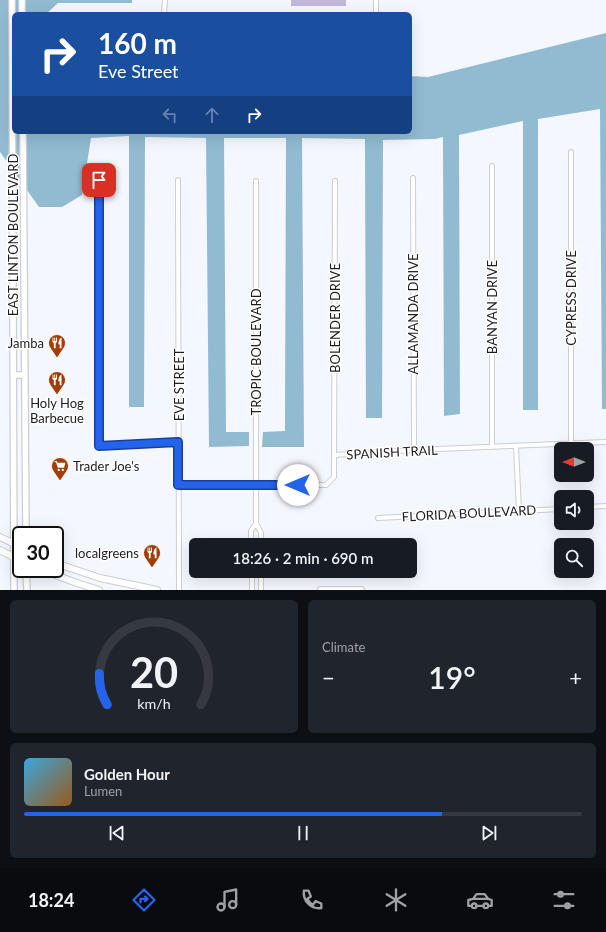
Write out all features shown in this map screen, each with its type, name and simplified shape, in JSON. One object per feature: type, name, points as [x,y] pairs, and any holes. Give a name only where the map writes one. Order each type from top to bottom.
[{"type":"main road","name":"EAST LINTON BOULEVARD","points":[[12,0],[12,12]]},
{"type":"main road","points":[[22,0],[22,12]]},
{"type":"main road","name":"EAST LINTON BOULEVARD","points":[[13,134],[14,526]]},
{"type":"main road","name":"EAST LINTON BOULEVARD","points":[[23,134],[26,526]]},
{"type":"main road","points":[[13,375],[25,375]]},
{"type":"main road","points":[[0,537],[12,543]]},
{"type":"main road","points":[[0,550],[12,556]]},
{"type":"main road","points":[[64,565],[100,578],[157,590]]},
{"type":"main road","name":"EAST LINTON BOULEVARD","points":[[14,578],[14,590]]},
{"type":"main road","points":[[26,578],[27,590]]},
{"type":"main road","points":[[63,578],[99,590]]},
{"type":"main road","points":[[321,590],[361,590]]},
{"type":"street","points":[[164,0],[164,12]]},
{"type":"street","points":[[376,0],[376,12]]},
{"type":"street","name":"CYPRESS DRIVE","points":[[571,152],[571,442]]},
{"type":"street","name":"BANYAN DRIVE","points":[[492,166],[492,447]]},
{"type":"street","name":"ALLAMANDA DRIVE","points":[[413,178],[414,450]]},
{"type":"street","points":[[99,180],[99,446],[178,442]]},
{"type":"street","name":"EVE STREET","points":[[178,180],[179,590]]},
{"type":"street","name":"TROPIC BOULEVARD","points":[[251,538],[251,531],[256,522],[256,181]]},
{"type":"street","name":"BOLENDER DRIVE","points":[[334,456],[335,181]]},
{"type":"street","name":"SPANISH TRAIL","points":[[594,443],[606,442]]},
{"type":"street","name":"SPANISH TRAIL","points":[[178,485],[326,485],[332,481],[334,477],[334,456],[414,450],[554,445]]},
{"type":"street","points":[[516,446],[519,511]]},
{"type":"street","points":[[594,507],[606,506]]},
{"type":"street","name":"FLORIDA BOULEVARD","points":[[378,518],[554,509]]},
{"type":"street","name":"TROPIC BOULEVARD","points":[[256,522],[260,529],[261,538]]},
{"type":"street","points":[[252,578],[252,590]]},
{"type":"street","points":[[261,578],[261,590]]},
{"type":"water","points":[[0,0],[132,0],[132,3],[58,3],[48,12],[12,12],[12,134],[412,134],[412,76],[428,77],[606,33],[606,409],[602,409],[600,109],[538,119],[538,410],[523,410],[523,121],[459,135],[460,414],[444,416],[443,137],[435,139],[383,140],[382,418],[366,418],[365,139],[302,138],[304,447],[262,447],[263,432],[285,431],[286,138],[224,138],[226,432],[249,432],[249,446],[209,447],[206,138],[145,137],[144,407],[129,407],[129,136],[91,138],[82,195],[62,207],[39,207],[0,152]]},
{"type":"building","points":[[291,0],[346,0],[346,6],[291,6]]},
{"type":"place","name":"Jamba","points":[[57,358]]},
{"type":"place","name":"Holy Hog Barbecue","points":[[57,395]]},
{"type":"place","name":"Trader Joe's","points":[[60,481]]},
{"type":"place","name":"localgreens","points":[[152,568]]},
{"type":"route","points":[[99,180],[99,446],[178,442],[178,485],[298,485]]}]
